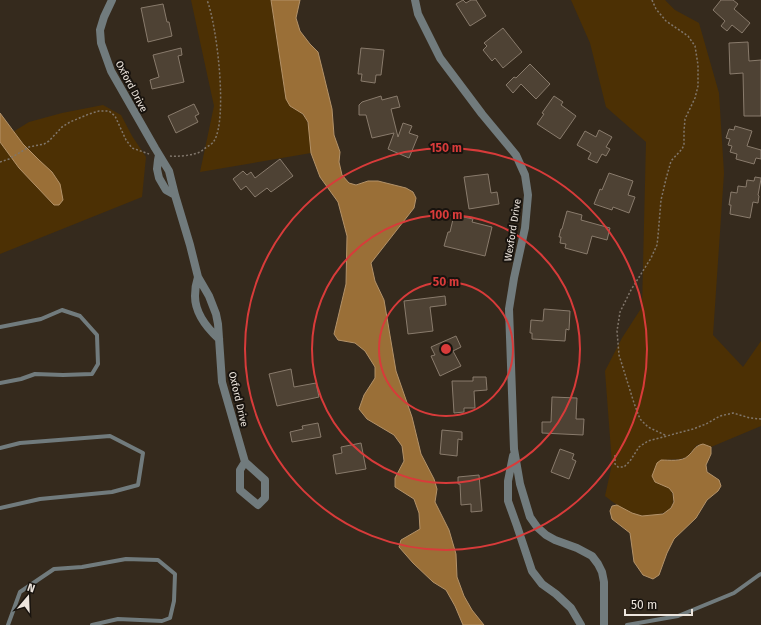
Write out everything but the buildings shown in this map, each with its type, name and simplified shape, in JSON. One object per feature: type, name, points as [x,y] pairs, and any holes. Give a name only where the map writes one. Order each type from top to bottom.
[{"type":"street","name":"Oxford Drive","points":[[112,0],[104,16],[100,30],[102,43],[111,71],[169,171],[198,277],[209,296],[216,314],[222,382],[245,462]]},
{"type":"street","name":"Wexford Drive","points":[[416,0],[418,14],[440,58],[482,114],[516,155],[525,174],[528,195],[525,228],[509,309],[514,449],[520,484],[526,506],[537,527],[546,535],[555,540],[577,548],[592,556],[598,564],[602,572],[604,582],[604,625]]},
{"type":"street","name":"Oxford Drive","points":[[159,155],[157,169],[159,178],[166,190],[175,195]]},
{"type":"street","name":"Oxford Drive","points":[[198,277],[195,296],[196,307],[200,316],[212,333],[219,339]]},
{"type":"street","name":"Wexford Drive","points":[[514,449],[508,481],[508,502],[518,526],[532,571],[542,584],[556,594],[571,608],[582,625]]},
{"type":"street","points":[[245,462],[265,480],[265,498],[258,506],[240,490],[240,470],[245,462]]},
{"type":"lane","points":[[0,327],[41,319],[62,310],[80,316],[97,335],[98,364],[92,374],[35,374],[0,383]]},
{"type":"lane","points":[[0,448],[20,443],[110,436],[143,454],[138,485],[112,492],[40,499],[0,508]]},
{"type":"lane","points":[[8,625],[20,592],[54,569],[82,567],[126,559],[158,560],[175,574],[174,601],[170,618],[162,621],[118,619],[92,625]]},
{"type":"lane","points":[[627,625],[678,616],[734,593],[761,574]]},
{"type":"path","points":[[0,162],[9,159],[29,147],[44,144],[70,122],[99,111],[109,111],[115,116],[126,140],[132,148],[152,155],[175,157],[199,153],[214,142],[219,129],[220,77],[216,40],[207,0]]},
{"type":"path","points":[[652,0],[656,9],[666,20],[688,36],[695,46],[698,65],[698,86],[685,119],[684,145],[671,161],[666,179],[661,200],[657,245],[620,312],[617,331],[619,355],[640,418],[648,427],[667,436]]},
{"type":"path","points":[[615,455],[615,464],[618,467],[624,467],[639,447],[648,441],[693,429],[720,416],[733,413],[750,418],[761,419]]},
{"type":"shaded area","points":[[191,0],[271,0],[286,99],[305,117],[310,132],[311,153],[200,172],[214,106]]},
{"type":"shaded area","points":[[271,0],[300,0],[296,18],[300,31],[318,52],[332,109],[334,135],[340,152],[339,162],[342,175],[349,183],[356,185],[368,181],[378,181],[406,188],[413,192],[416,198],[414,208],[371,263],[375,281],[384,300],[396,371],[412,417],[421,454],[434,479],[437,489],[435,502],[449,530],[456,554],[457,577],[464,596],[472,610],[484,625],[463,625],[446,590],[433,582],[399,547],[401,540],[420,529],[419,513],[414,499],[395,487],[395,478],[404,461],[402,446],[394,435],[367,419],[359,409],[364,395],[375,378],[375,367],[365,351],[355,343],[338,340],[334,334],[346,284],[347,236],[338,202],[320,177],[311,153],[308,122],[303,114],[290,106],[286,99]]},
{"type":"shaded area","points":[[571,0],[665,0],[675,10],[699,23],[719,93],[724,173],[713,335],[743,367],[761,341],[761,426],[711,447],[703,444],[697,445],[687,457],[661,460],[657,463],[652,476],[655,482],[670,489],[673,496],[673,504],[667,511],[652,516],[643,516],[633,513],[622,508],[605,496],[612,464],[605,371],[622,338],[642,307],[646,142],[606,107],[590,43]]},
{"type":"shaded area","points":[[103,105],[121,115],[132,136],[146,157],[142,197],[0,254],[0,140],[29,122],[62,113]]},
{"type":"shaded area","points":[[0,113],[23,144],[52,172],[60,184],[63,200],[59,205],[54,205],[19,168],[0,142]]},
{"type":"shaded area","points":[[703,444],[711,447],[711,454],[706,465],[707,472],[719,480],[721,486],[718,491],[707,500],[696,518],[674,539],[659,575],[653,579],[643,575],[634,562],[630,533],[612,519],[610,511],[612,506],[617,505],[632,513],[642,516],[663,514],[671,508],[674,502],[673,493],[669,488],[655,482],[652,476],[657,463],[661,460],[685,458],[696,447]]}]
